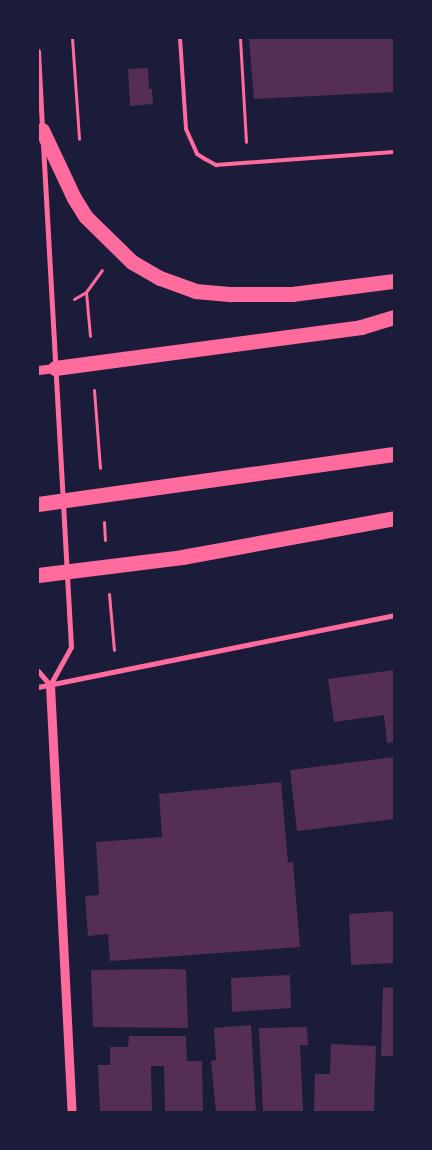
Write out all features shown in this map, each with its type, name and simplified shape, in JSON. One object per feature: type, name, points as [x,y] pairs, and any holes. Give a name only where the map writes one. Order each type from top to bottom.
[{"type":"highway","points":[[42,130],[74,198],[86,217],[132,262],[160,278],[195,291],[232,294],[292,294],[394,281]]},
{"type":"highway","points":[[55,368],[361,327],[394,317]]},
{"type":"highway","points":[[38,504],[394,454]]},
{"type":"highway","points":[[38,575],[182,557],[394,518]]},
{"type":"street","points":[[38,51],[71,647],[50,685],[72,1112]]},
{"type":"street","points":[[38,370],[55,368]]},
{"type":"street","points":[[38,687],[394,614]]},
{"type":"street","points":[[38,671],[50,685]]},
{"type":"lane","points":[[180,38],[184,114],[190,141],[197,154],[216,165],[394,152]]},
{"type":"path","points":[[72,38],[80,147]]},
{"type":"path","points":[[240,38],[247,163]]},
{"type":"path","points":[[74,299],[86,292],[118,249]]},
{"type":"building","points":[[249,38],[394,38],[394,92],[254,99]]},
{"type":"building","points":[[148,68],[149,89],[152,89],[153,104],[130,106],[128,69]]},
{"type":"building","points":[[394,670],[394,742],[387,743],[384,715],[334,722],[328,679]]},
{"type":"building","points":[[394,757],[394,819],[297,831],[290,770]]},
{"type":"building","points":[[281,782],[288,863],[293,862],[300,947],[110,961],[108,934],[88,936],[85,896],[99,895],[96,842],[162,837],[159,794]]},
{"type":"building","points":[[394,911],[394,963],[351,965],[349,914]]},
{"type":"building","points":[[91,970],[186,970],[188,1028],[93,1027]]},
{"type":"building","points":[[290,975],[291,1008],[232,1012],[231,978]]},
{"type":"building","points":[[383,987],[394,988],[394,1056],[381,1056]]},
{"type":"building","points":[[251,1025],[256,1112],[216,1112],[211,1061],[216,1060],[214,1028]]},
{"type":"building","points":[[307,1027],[308,1045],[300,1045],[303,1112],[263,1112],[259,1028]]},
{"type":"building","points":[[129,1036],[186,1036],[187,1061],[202,1061],[203,1112],[165,1112],[164,1066],[151,1066],[152,1112],[100,1112],[98,1065],[110,1065],[110,1047],[128,1047]]},
{"type":"building","points":[[331,1044],[376,1046],[374,1112],[314,1112],[315,1074],[330,1074]]}]
